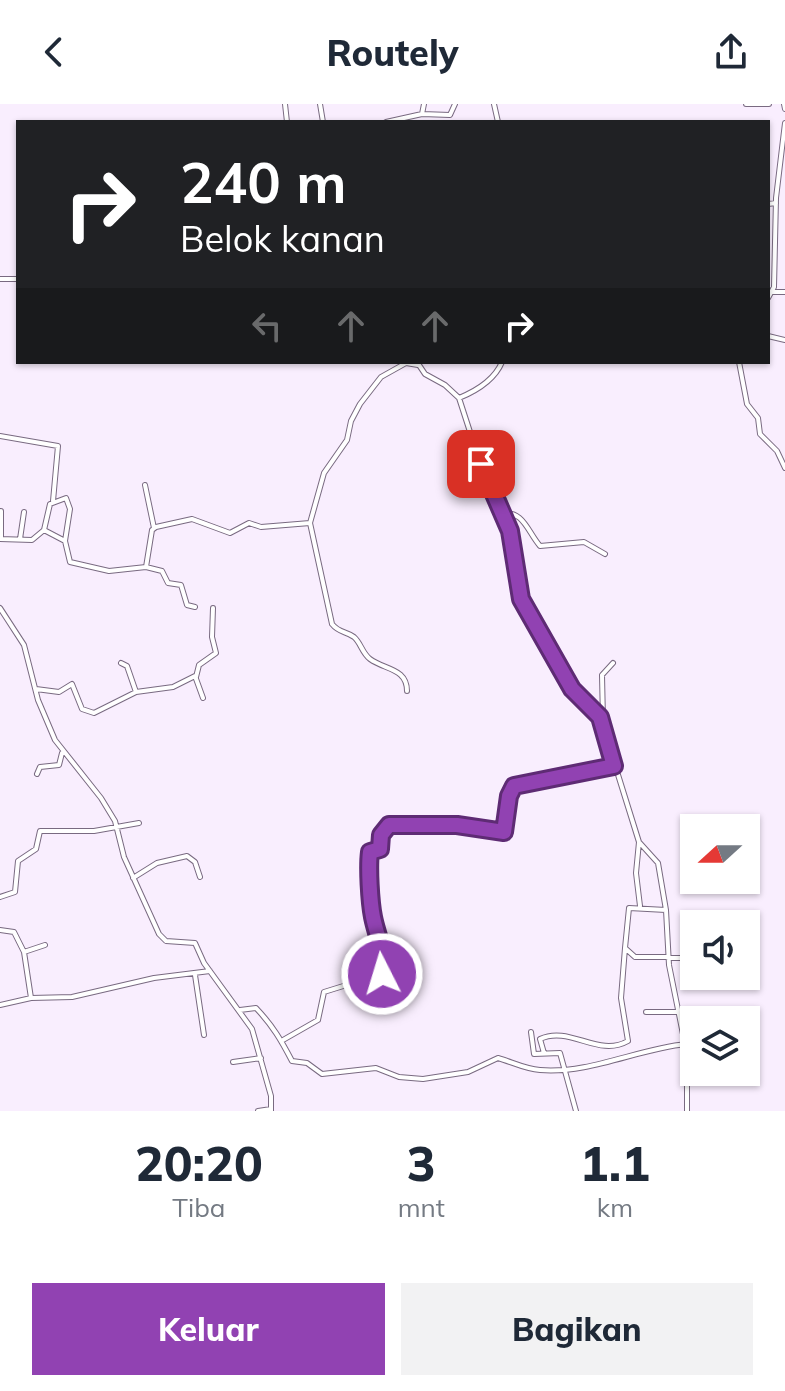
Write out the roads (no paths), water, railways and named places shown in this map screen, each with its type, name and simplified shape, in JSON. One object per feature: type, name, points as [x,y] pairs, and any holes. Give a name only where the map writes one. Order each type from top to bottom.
[{"type":"street","points":[[422,114],[424,104]]},
{"type":"street","points":[[395,120],[422,114],[450,115],[455,104]]},
{"type":"street","points":[[746,104],[769,104]]},
{"type":"street","points":[[770,295],[785,123]]},
{"type":"street","points":[[770,204],[776,203]]},
{"type":"street","points":[[772,292],[785,292]]},
{"type":"street","points":[[407,691],[406,682],[396,670],[369,658],[352,636],[340,633],[332,624],[310,523],[324,473],[347,440],[351,421],[368,393],[381,377],[394,373],[403,364],[418,364],[428,377],[445,385],[459,398],[500,513],[512,537],[524,605],[572,689],[593,708],[602,722]]},
{"type":"street","points":[[459,398],[478,389],[497,373],[501,364]]},
{"type":"street","points":[[739,364],[747,404],[758,418],[760,434],[777,451],[785,468]]},
{"type":"street","points":[[0,436],[58,446],[53,501],[44,530],[35,540],[0,539],[1,511]]},
{"type":"street","points":[[145,485],[154,528],[146,567]]},
{"type":"street","points":[[53,501],[65,498],[69,502],[65,541],[66,556],[71,563],[109,571],[146,567],[163,572],[168,583],[181,585],[187,605],[195,607]]},
{"type":"street","points":[[20,539],[24,512]]},
{"type":"street","points":[[500,513],[513,513],[520,517],[540,546],[584,542],[605,554]]},
{"type":"street","points":[[154,528],[192,519],[230,533],[249,523],[261,527],[310,523]]},
{"type":"street","points":[[44,530],[65,541]]},
{"type":"street","points":[[0,608],[24,645],[43,716],[62,751],[101,798],[117,828],[133,878],[161,937],[193,941],[210,971],[252,1029],[271,1110],[258,1111]]},
{"type":"street","points":[[203,698],[196,677],[199,665],[216,653],[212,637],[213,608]]},
{"type":"street","points":[[121,663],[127,666],[136,692]]},
{"type":"street","points":[[613,663],[602,675],[602,722],[639,842],[636,873],[640,906]]},
{"type":"street","points":[[36,689],[59,692],[72,684],[82,709],[94,713],[136,692],[173,687],[196,677]]},
{"type":"street","points":[[37,774],[41,766],[60,764],[62,751]]},
{"type":"street","points":[[283,1040],[318,1020],[324,992],[382,974],[382,948],[373,916],[370,853],[380,849],[381,835],[390,824],[504,832],[509,796],[514,786],[614,766]]},
{"type":"street","points":[[0,897],[15,892],[18,861],[36,849],[40,831],[117,828],[139,823]]},
{"type":"street","points":[[639,842],[658,863],[666,910],[668,957],[680,1012],[646,1012]]},
{"type":"street","points":[[133,878],[157,863],[184,856],[192,859],[200,877]]},
{"type":"street","points":[[544,1053],[540,1039],[546,1036],[581,1038],[592,1046],[616,1046],[628,1041],[621,998],[626,911],[640,906],[666,910]]},
{"type":"street","points":[[0,930],[14,932],[24,952],[31,998]]},
{"type":"street","points":[[24,952],[45,945]]},
{"type":"street","points":[[625,948],[635,957],[680,957]]},
{"type":"street","points":[[0,1005],[31,998],[72,997],[151,979],[210,971]]},
{"type":"street","points":[[195,975],[204,1035]]},
{"type":"street","points":[[240,1010],[255,1007],[283,1040],[292,1061],[307,1063],[322,1074],[376,1068],[399,1077],[423,1079],[468,1072],[500,1058],[535,1069],[562,1070],[611,1061],[652,1047],[680,1045]]},
{"type":"street","points":[[531,1032],[534,1054],[560,1053],[562,1070],[576,1111]]},
{"type":"street","points":[[233,1062],[261,1058]]},
{"type":"street","points":[[687,1086],[687,1111]]}]
